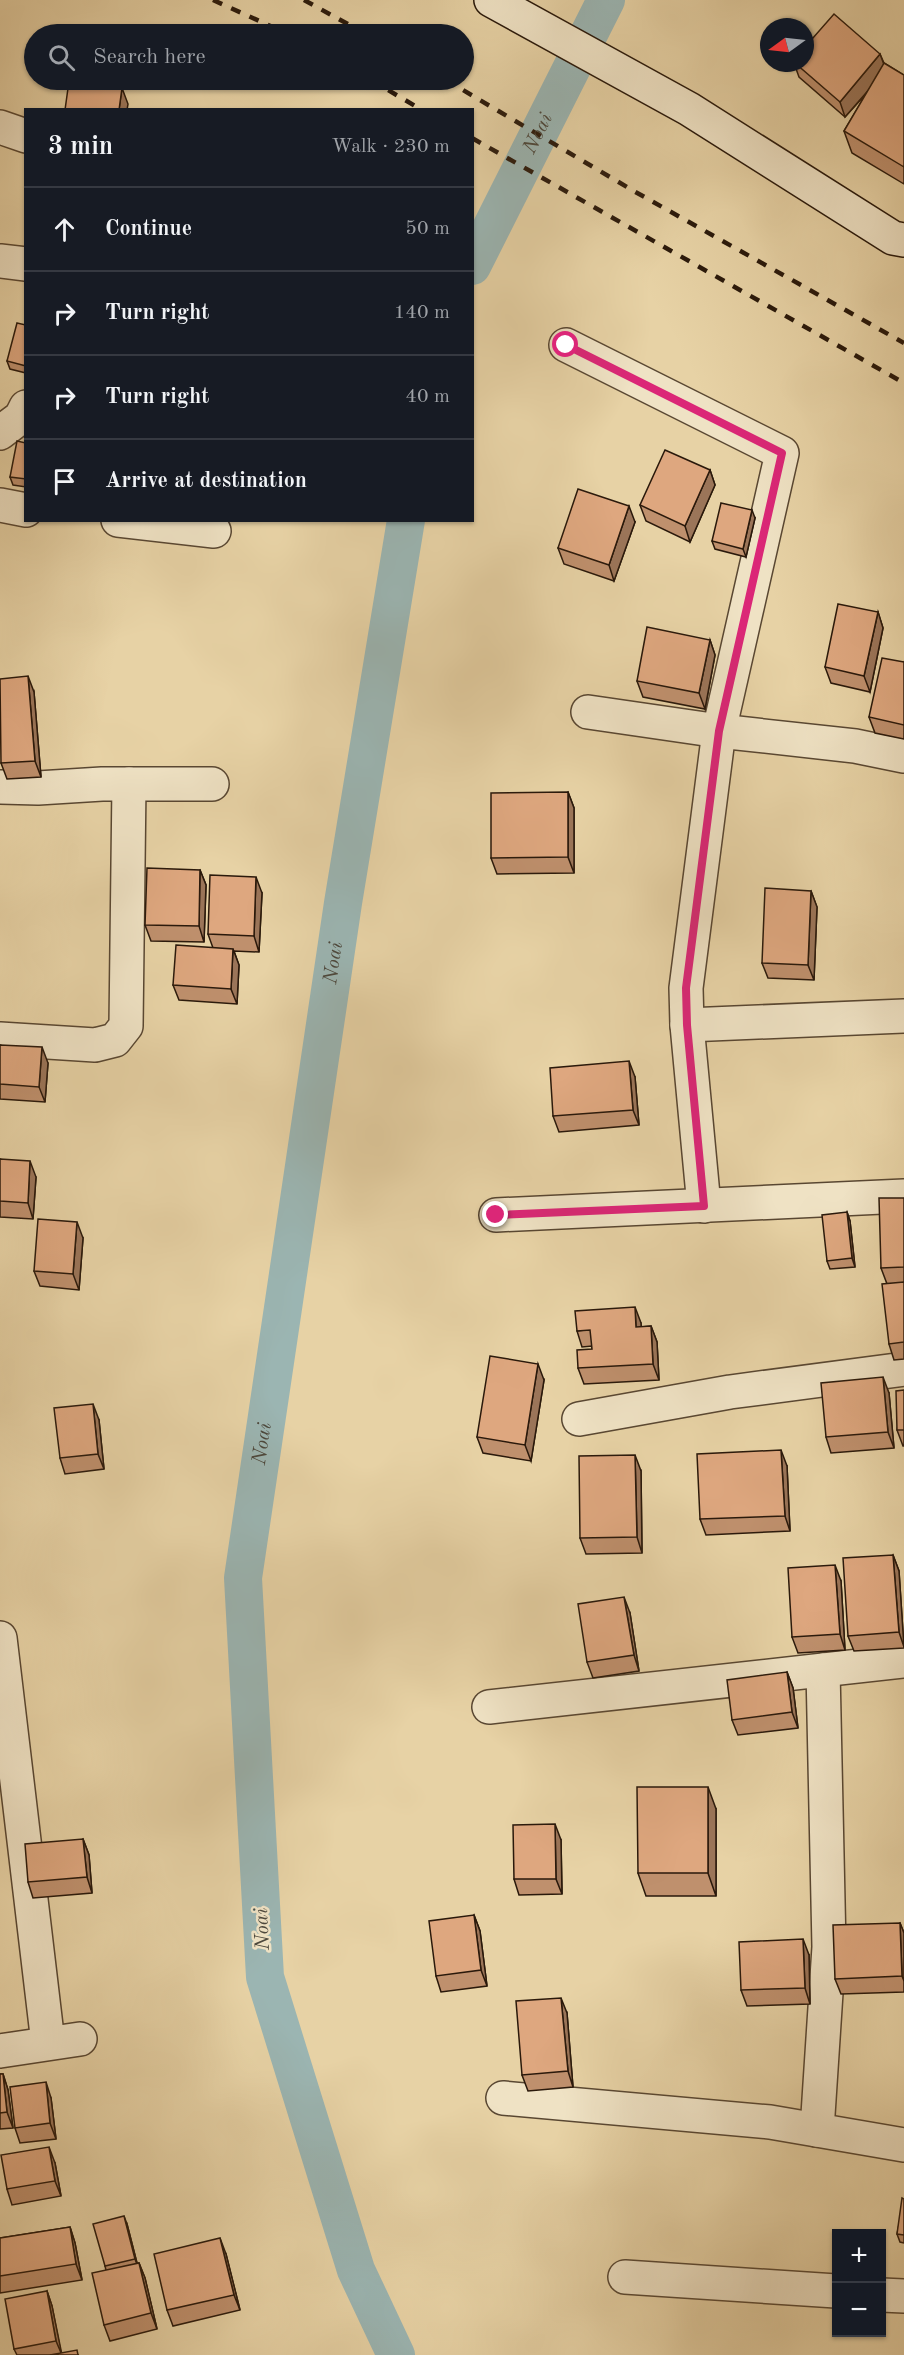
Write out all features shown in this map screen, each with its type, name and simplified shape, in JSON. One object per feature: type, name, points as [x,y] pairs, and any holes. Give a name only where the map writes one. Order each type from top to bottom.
[{"type":"street","points":[[491,0],[689,109],[893,238],[904,240]]},
{"type":"street","points":[[0,127],[24,135]]},
{"type":"street","points":[[0,261],[24,264]]},
{"type":"street","points":[[566,345],[782,453],[719,731],[686,988],[687,1025],[704,1206]]},
{"type":"street","points":[[0,433],[21,417],[24,411]]},
{"type":"street","points":[[0,505],[24,510]]},
{"type":"street","points":[[135,522],[214,531]]},
{"type":"street","points":[[588,712],[719,731],[855,746],[904,756]]},
{"type":"street","points":[[0,1039],[95,1045],[115,1040],[126,1026],[129,784]]},
{"type":"street","points":[[0,787],[212,784]]},
{"type":"street","points":[[687,1025],[904,1016]]},
{"type":"street","points":[[496,1215],[904,1196]]},
{"type":"street","points":[[579,1419],[730,1392],[904,1369]]},
{"type":"street","points":[[0,1638],[48,2043]]},
{"type":"street","points":[[489,1707],[904,1661]]},
{"type":"street","points":[[817,2130],[829,1947],[823,1670]]},
{"type":"street","points":[[0,2051],[80,2039]]},
{"type":"street","points":[[502,2098],[770,2122],[904,2145]]},
{"type":"street","points":[[626,2277],[832,2291]]},
{"type":"street","points":[[886,2295],[904,2296]]},
{"type":"building","points":[[834,14],[880,54],[840,102],[805,72],[814,72],[814,37]]},
{"type":"building","points":[[884,63],[904,75],[904,167],[844,131]]},
{"type":"building","points":[[68,90],[122,90],[119,108],[65,108]]},
{"type":"building","points":[[17,323],[24,325],[24,365],[7,361]]},
{"type":"building","points":[[17,441],[24,443],[24,479],[10,477]]},
{"type":"building","points":[[665,450],[710,470],[685,526],[640,505]]},
{"type":"building","points":[[578,489],[629,506],[609,565],[558,548]]},
{"type":"building","points":[[721,503],[752,510],[743,549],[712,541]]},
{"type":"building","points":[[838,604],[878,612],[864,676],[825,667]]},
{"type":"building","points":[[647,627],[710,640],[699,693],[637,681]]},
{"type":"building","points":[[882,658],[904,662],[904,725],[869,717]]},
{"type":"building","points":[[28,676],[35,761],[1,763],[0,679]]},
{"type":"building","points":[[568,792],[568,857],[491,858],[491,793]]},
{"type":"building","points":[[147,868],[200,870],[199,926],[145,925]]},
{"type":"building","points":[[210,875],[256,877],[254,936],[208,934]]},
{"type":"building","points":[[765,888],[811,891],[808,965],[762,963]]},
{"type":"building","points":[[176,945],[233,949],[231,989],[173,985]]},
{"type":"building","points":[[0,1045],[42,1047],[39,1087],[0,1084]]},
{"type":"building","points":[[629,1061],[633,1110],[553,1116],[550,1068]]},
{"type":"building","points":[[0,1159],[30,1161],[28,1203],[0,1201]]},
{"type":"building","points":[[879,1198],[904,1198],[904,1267],[881,1268]]},
{"type":"building","points":[[847,1212],[852,1258],[827,1261],[822,1215]]},
{"type":"building","points":[[38,1219],[77,1222],[73,1274],[34,1271]]},
{"type":"building","points":[[904,1282],[904,1342],[889,1344],[882,1284]]},
{"type":"building","points":[[635,1307],[636,1327],[651,1326],[653,1364],[578,1368],[577,1350],[592,1349],[590,1330],[577,1331],[575,1311]]},
{"type":"building","points":[[490,1356],[538,1364],[525,1445],[477,1437]]},
{"type":"building","points":[[883,1377],[888,1432],[826,1437],[821,1383]]},
{"type":"building","points":[[904,1390],[904,1430],[897,1430],[896,1391]]},
{"type":"building","points":[[93,1404],[98,1454],[60,1458],[54,1408]]},
{"type":"building","points":[[781,1450],[785,1516],[700,1519],[697,1454]]},
{"type":"building","points":[[635,1455],[637,1537],[580,1538],[579,1456]]},
{"type":"building","points":[[893,1555],[899,1632],[848,1636],[843,1558]]},
{"type":"building","points":[[835,1565],[840,1634],[792,1637],[788,1568]]},
{"type":"building","points":[[624,1597],[634,1655],[587,1662],[578,1604]]},
{"type":"building","points":[[787,1672],[792,1712],[732,1720],[727,1680]]},
{"type":"building","points":[[637,1787],[708,1787],[708,1873],[638,1873]]},
{"type":"building","points":[[555,1824],[556,1879],[514,1879],[513,1825]]},
{"type":"building","points":[[83,1839],[87,1877],[28,1882],[25,1844]]},
{"type":"building","points":[[474,1915],[481,1970],[436,1976],[429,1921]]},
{"type":"building","points":[[900,1923],[902,1976],[835,1979],[833,1925]]},
{"type":"building","points":[[803,1939],[805,1988],[741,1990],[739,1942]]},
{"type":"building","points":[[561,1998],[568,2071],[522,2075],[516,2001]]},
{"type":"building","points":[[0,2074],[3,2074],[7,2112],[0,2113]]},
{"type":"building","points":[[46,2082],[50,2123],[15,2128],[10,2087]]},
{"type":"building","points":[[49,2147],[55,2181],[7,2189],[1,2155]]},
{"type":"building","points":[[902,2198],[904,2199],[904,2235],[897,2234]]},
{"type":"building","points":[[124,2216],[135,2259],[105,2266],[93,2224]]},
{"type":"building","points":[[70,2227],[76,2264],[0,2276],[0,2238]]},
{"type":"building","points":[[220,2238],[234,2295],[167,2310],[154,2254]]},
{"type":"building","points":[[139,2263],[151,2313],[104,2325],[92,2273]]},
{"type":"building","points":[[47,2291],[56,2341],[14,2349],[5,2299]]},
{"type":"building","points":[[77,2350],[78,2355],[50,2355]]},
{"type":"waterway","name":"Noai","points":[[474,262],[606,0]]},
{"type":"waterway","name":"Noai","points":[[396,2355],[356,2270],[265,1977],[243,1578],[343,903],[406,522]]},
{"type":"railway","points":[[213,0],[266,24]]},
{"type":"railway","points":[[304,0],[348,24]]},
{"type":"railway","points":[[388,90],[419,108]]},
{"type":"railway","points":[[463,90],[632,190],[904,343]]},
{"type":"railway","points":[[474,139],[904,383]]},
{"type":"route","points":[[496,1215],[704,1206],[687,1025],[686,988],[719,731],[782,453],[566,345]]}]
